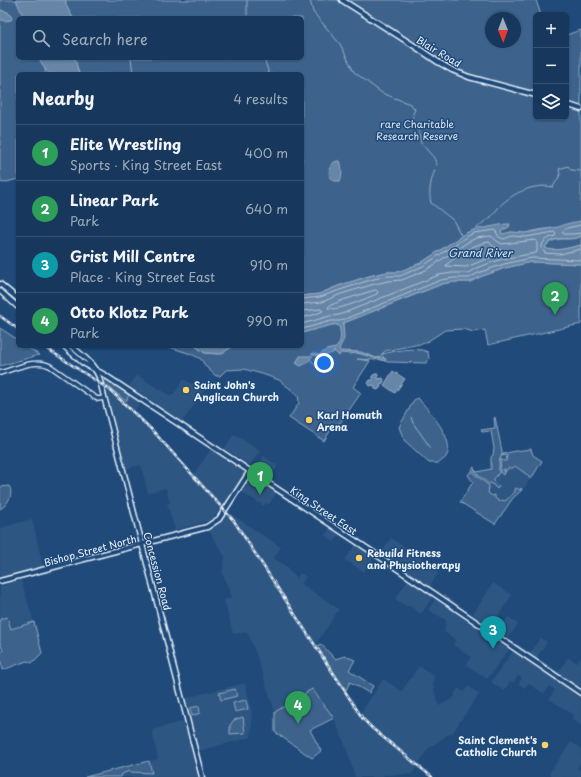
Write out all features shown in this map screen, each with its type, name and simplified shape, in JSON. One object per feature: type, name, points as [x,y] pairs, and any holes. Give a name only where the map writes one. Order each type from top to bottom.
[{"type":"main road","name":"Blair Road","points":[[342,0],[452,70],[469,77],[533,94]]},
{"type":"main road","points":[[569,105],[581,109]]},
{"type":"main road","points":[[0,284],[16,298]]},
{"type":"main road","points":[[0,291],[16,305]]},
{"type":"main road","name":"King Street East","points":[[67,348],[83,363],[250,471],[490,630],[581,693]]},
{"type":"main road","points":[[73,348],[88,360],[96,371]]},
{"type":"main road","name":"Concession Road","points":[[96,371],[143,544],[202,777]]},
{"type":"main road","name":"Bishop Street North","points":[[0,582],[203,528],[214,523],[225,510],[250,471]]},
{"type":"street","points":[[0,373],[36,363],[44,363],[98,399],[104,398]]},
{"type":"shaded area","points":[[137,375],[169,395],[173,395],[183,380],[204,391],[182,422],[129,386]]},
{"type":"shaded area","points":[[105,384],[115,391],[129,397],[129,395],[140,402],[135,410],[194,474],[211,449],[244,471],[244,475],[224,506],[211,520],[175,530],[167,504],[170,503],[166,488],[148,493],[141,465],[126,469]]},
{"type":"shaded area","points":[[234,434],[260,451],[250,465],[224,449]]},
{"type":"shaded area","points":[[530,449],[533,455],[541,461],[541,464],[525,487],[513,498],[495,524],[460,502],[473,482],[468,475],[473,469],[477,472],[498,468],[499,454]]},
{"type":"shaded area","points":[[264,456],[278,466],[269,479],[256,469]]},
{"type":"shaded area","points":[[251,477],[277,492],[269,504],[266,503],[264,506],[240,491]]},
{"type":"shaded area","points":[[228,512],[281,547],[274,558],[289,568],[288,570],[297,578],[300,573],[306,577],[301,584],[339,609],[316,644],[361,713],[383,679],[402,691],[419,666],[434,676],[433,685],[439,706],[455,697],[455,692],[458,688],[464,692],[468,686],[479,694],[453,732],[428,749],[412,774],[383,775],[383,777],[355,777],[347,750],[334,718],[312,689],[275,712],[255,651],[247,632],[233,634],[224,600],[232,597],[222,573],[225,557],[209,531],[217,525]]},
{"type":"shaded area","points":[[32,519],[43,566],[0,578],[0,528]]},
{"type":"shaded area","points":[[330,528],[340,535],[334,542],[325,536]]},
{"type":"shaded area","points":[[391,538],[440,570],[430,586],[381,553]]},
{"type":"shaded area","points":[[355,545],[374,557],[364,572],[345,560]]},
{"type":"shaded area","points":[[21,580],[34,622],[10,629],[0,619],[0,586]]},
{"type":"shaded area","points":[[408,580],[433,597],[421,614],[395,599]]},
{"type":"shaded area","points":[[493,583],[512,595],[491,627],[473,614]]},
{"type":"shaded area","points":[[435,599],[509,649],[488,678],[466,665],[471,657],[453,645],[456,640],[444,632],[446,620],[428,610]]},
{"type":"shaded area","points":[[508,617],[518,624],[508,638],[498,631]]},
{"type":"shaded area","points":[[540,638],[547,642],[537,657],[559,672],[568,657],[577,663],[581,657],[581,726],[572,719],[574,715],[549,699],[555,690],[549,686],[544,694],[528,683],[525,688],[518,684],[522,678],[518,676],[513,683],[510,681],[504,691],[492,683],[518,644],[530,653]]},
{"type":"shaded area","points":[[245,683],[251,708],[251,737],[199,751],[185,698]]},
{"type":"shaded area","points":[[184,721],[199,777],[85,777],[158,759],[152,730]]},
{"type":"shaded area","points":[[571,742],[581,748],[581,762],[577,768],[581,771],[581,777],[553,777],[549,773]]},
{"type":"green space","points":[[0,0],[17,0],[28,16],[16,16],[16,60],[42,60],[46,72],[16,72],[16,180],[3,183],[0,182]]},
{"type":"green space","name":"rare Charitable Research Reserve","points":[[55,0],[536,0],[540,12],[533,12],[533,120],[569,120],[569,34],[581,30],[581,225],[563,226],[525,233],[511,232],[502,235],[501,231],[468,232],[421,263],[398,272],[387,272],[369,276],[319,294],[304,296],[304,72],[76,72],[73,60],[304,60],[304,16],[59,16]]},
{"type":"green space","points":[[581,236],[581,245],[557,250],[545,248],[550,242],[555,240],[573,239]]},
{"type":"green space","points":[[531,262],[581,264],[581,324],[488,345],[485,330],[473,332],[464,329],[445,330],[425,343],[385,351],[376,360],[357,359],[370,361],[353,387],[361,393],[340,423],[333,426],[324,441],[289,418],[299,403],[298,395],[279,380],[244,369],[226,370],[220,376],[216,376],[206,367],[201,359],[172,348],[198,348],[205,353],[219,354],[231,348],[304,348],[304,332],[326,326],[339,325],[442,284],[453,282],[470,282],[505,268]]},
{"type":"green space","points":[[0,328],[16,339],[16,348],[29,348],[39,355],[0,366]]},
{"type":"green space","points":[[417,349],[428,352],[429,359],[426,363],[388,362],[385,361],[382,354]]},
{"type":"green space","points":[[106,379],[129,395],[126,401],[105,384]]},
{"type":"green space","points":[[418,398],[434,417],[445,434],[448,442],[446,457],[439,463],[429,463],[404,440],[399,427],[414,400]]},
{"type":"green space","points":[[495,417],[502,451],[499,462],[499,473],[493,480],[499,486],[497,489],[472,470],[474,467],[477,472],[491,469],[491,457],[493,455],[494,448],[491,431],[482,432],[481,430],[495,428]]},
{"type":"green space","points":[[531,449],[533,455],[542,461],[531,479],[515,466],[513,468],[508,468],[504,474],[504,469],[503,475],[500,472],[501,459],[506,461],[507,455],[502,456],[503,454]]},
{"type":"green space","points":[[471,471],[489,486],[488,493],[492,496],[495,495],[495,498],[500,502],[502,500],[505,501],[515,492],[516,488],[520,490],[521,488],[522,490],[513,498],[495,524],[460,502],[473,482],[468,475]]},
{"type":"green space","points":[[9,486],[11,492],[9,499],[0,509],[0,487]]},
{"type":"green space","points":[[7,617],[11,629],[34,622],[42,653],[32,663],[27,661],[3,670],[0,658],[0,652],[3,651],[0,642],[0,619]]},
{"type":"green space","points":[[321,644],[335,659],[345,656],[355,660],[349,670],[373,686],[369,693],[350,682],[346,690],[317,646]]},
{"type":"green space","points":[[235,689],[237,696],[221,700],[219,693]]},
{"type":"green space","points":[[312,689],[334,718],[310,730],[321,751],[312,758],[275,732],[275,712]]},
{"type":"green space","points":[[246,700],[248,709],[235,712],[233,703]]},
{"type":"green space","points":[[199,706],[200,713],[192,716],[190,708]]},
{"type":"green space","points":[[243,717],[245,733],[230,734],[230,725],[234,720]]},
{"type":"green space","points":[[149,761],[152,773],[129,771],[122,774],[121,777],[85,777]]},
{"type":"water","points":[[16,0],[66,0],[66,5],[72,16],[23,16]]},
{"type":"water","points":[[0,10],[8,12],[12,18],[11,20],[4,21],[0,19]]},
{"type":"water","points":[[40,60],[76,60],[78,72],[48,72]]},
{"type":"water","points":[[337,161],[340,161],[342,168],[342,176],[340,181],[335,181],[330,178],[329,175],[331,166]]},
{"type":"water","name":"Grand River","points":[[581,221],[581,236],[577,238],[557,239],[548,243],[545,248],[558,250],[581,245],[581,264],[531,262],[505,268],[470,282],[453,282],[442,284],[343,323],[344,339],[339,349],[340,351],[361,352],[376,358],[381,357],[386,359],[385,361],[357,353],[341,353],[339,356],[334,351],[333,353],[326,355],[319,356],[314,355],[301,366],[296,363],[300,356],[310,356],[313,353],[319,355],[326,350],[336,348],[340,337],[339,326],[335,324],[304,332],[304,296],[319,294],[369,276],[387,272],[398,272],[421,263],[464,234],[473,230],[510,224],[509,227],[501,231],[502,234],[511,232],[525,233],[559,227]]},
{"type":"water","points":[[198,348],[230,348],[222,354],[205,353]]},
{"type":"water","points":[[393,371],[405,379],[395,393],[384,385]]},
{"type":"water","points":[[378,374],[378,379],[383,378],[384,380],[383,383],[380,384],[381,387],[378,390],[375,389],[374,385],[370,386],[368,383],[370,380],[373,380],[372,376]]},
{"type":"waterway","points":[[247,0],[247,15]]},
{"type":"waterway","points":[[310,0],[313,12],[340,44],[354,72],[382,93],[410,104],[415,109],[413,114]]},
{"type":"waterway","points":[[131,60],[133,72]]},
{"type":"waterway","points":[[265,60],[268,72]]},
{"type":"waterway","points":[[413,116],[411,121],[418,129],[421,143],[434,158],[437,165]]},
{"type":"waterway","points":[[476,229],[491,217],[504,202],[517,193],[538,186],[553,187],[560,175],[559,169],[568,166],[571,170],[581,171]]},
{"type":"waterway","points":[[435,170],[430,186],[431,203],[453,220],[461,235]]},
{"type":"waterway","points":[[310,359],[317,367]]},
{"type":"waterway","points":[[411,417],[413,423],[430,447]]},
{"type":"railway","points":[[0,316],[16,328]]},
{"type":"railway","points":[[46,348],[110,390],[153,431],[234,521],[363,719],[373,729],[432,777]]},
{"type":"place","name":"Linear Park","points":[[555,315]]},
{"type":"place","name":"Saint John's Anglican Church","points":[[186,390]]},
{"type":"place","name":"Karl Homuth Arena","points":[[309,420]]},
{"type":"place","name":"Elite Wrestling","points":[[260,495]]},
{"type":"place","name":"Rebuild Fitness and Physiotherapy","points":[[359,558]]},
{"type":"place","name":"Grist Mill Centre","points":[[493,649]]},
{"type":"place","name":"Otto Klotz Park","points":[[298,724]]},
{"type":"place","name":"Saint Clement's Catholic Church","points":[[545,745]]}]
